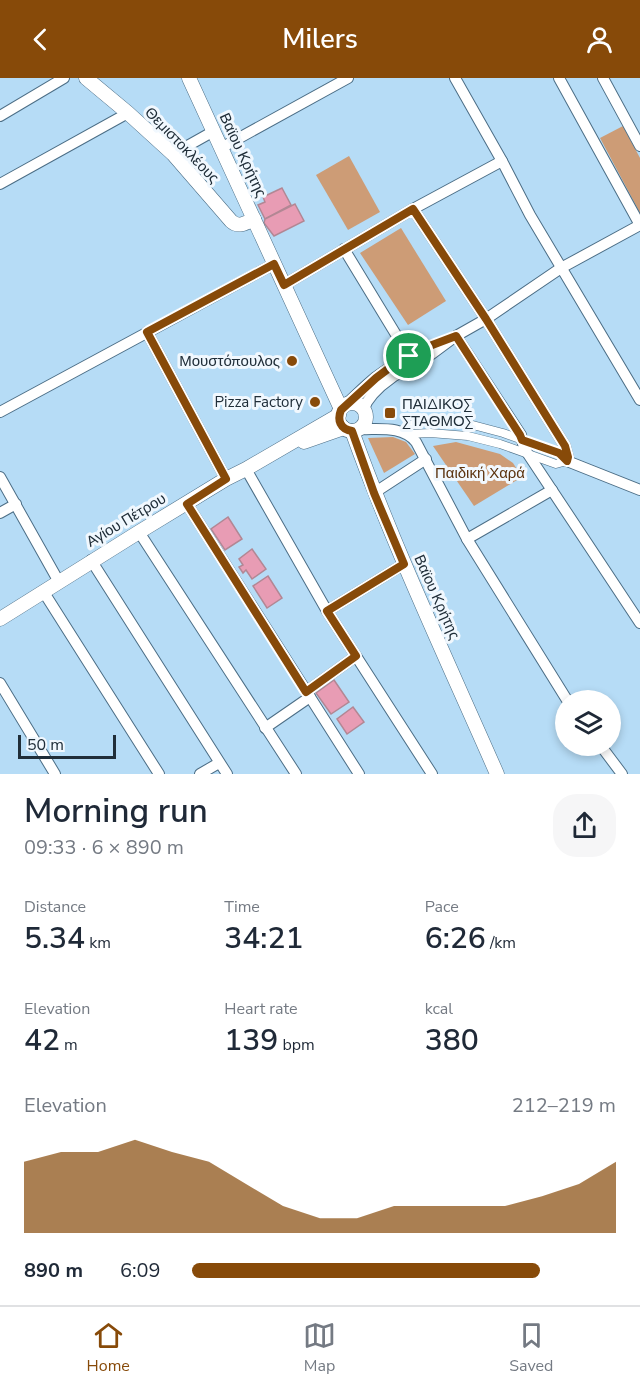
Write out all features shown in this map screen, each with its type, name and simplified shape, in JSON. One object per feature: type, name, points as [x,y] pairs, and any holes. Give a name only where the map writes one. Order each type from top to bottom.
[{"type":"street","points":[[0,116],[64,78]]},
{"type":"street","name":"Θεμιστοκλέους","points":[[86,78],[173,154],[228,219],[234,224],[243,224],[254,219]]},
{"type":"street","name":"Βαϊου Κρήτης","points":[[189,78],[346,420],[404,564],[497,774]]},
{"type":"street","points":[[221,148],[348,78]]},
{"type":"street","points":[[455,78],[530,215],[640,400]]},
{"type":"street","points":[[559,78],[640,225]]},
{"type":"street","points":[[603,78],[640,146]]},
{"type":"street","points":[[0,184],[128,113]]},
{"type":"street","points":[[173,154],[214,131]]},
{"type":"street","points":[[284,285],[413,209],[502,161]]},
{"type":"street","points":[[413,209],[486,319],[565,446],[567,461]]},
{"type":"street","name":"Αγίου Πέτρου","points":[[364,410],[367,402],[381,386],[394,376],[486,319],[561,268],[640,225]]},
{"type":"street","points":[[344,249],[409,356]]},
{"type":"street","points":[[0,412],[274,264]]},
{"type":"street","points":[[147,332],[226,479]]},
{"type":"street","points":[[456,336],[520,435],[527,453],[640,623]]},
{"type":"street","name":"Αγίου Πέτρου","points":[[0,619],[91,560],[226,479],[271,454],[346,420],[376,378],[419,350],[456,336]]},
{"type":"street","points":[[350,403],[364,410],[366,415],[363,426],[346,420],[350,403]]},
{"type":"street","points":[[346,420],[407,433],[430,432],[483,439],[556,464],[567,461]]},
{"type":"street","points":[[407,433],[413,424],[420,421],[448,421],[485,428],[559,453],[567,461],[640,490]]},
{"type":"street","points":[[407,433],[416,442],[467,539],[561,690]]},
{"type":"street","points":[[374,493],[426,459]]},
{"type":"street","points":[[246,469],[327,611],[432,774]]},
{"type":"street","points":[[0,477],[59,582]]},
{"type":"street","points":[[467,539],[552,490]]},
{"type":"street","points":[[0,513],[16,504]]},
{"type":"street","points":[[187,504],[359,774]]},
{"type":"street","points":[[139,532],[296,774]]},
{"type":"street","points":[[91,560],[226,774]]},
{"type":"street","points":[[327,611],[404,564]]},
{"type":"street","points":[[43,591],[159,774]]},
{"type":"street","points":[[265,728],[356,656]]},
{"type":"street","points":[[0,683],[55,774]]},
{"type":"street","points":[[608,756],[622,774]]},
{"type":"street","points":[[200,774],[219,763]]},
{"type":"green space","points":[[623,126],[640,158],[640,213],[600,138]]},
{"type":"green space","points":[[349,156],[380,212],[348,230],[316,175]]},
{"type":"green space","points":[[401,228],[446,301],[408,325],[360,253]]},
{"type":"green space","points":[[393,437],[406,442],[415,454],[384,473],[368,438]]},
{"type":"green space","name":"Παιδική Χαρά","points":[[456,442],[500,454],[513,463],[522,477],[474,506],[433,446]]},
{"type":"building","points":[[282,188],[291,205],[265,219],[258,205],[265,202],[263,197]]},
{"type":"building","points":[[295,204],[304,221],[274,236],[264,223],[265,219]]},
{"type":"building","points":[[228,517],[242,539],[225,550],[211,529]]},
{"type":"building","points":[[252,549],[266,569],[252,579],[246,570],[243,573],[239,567],[243,565],[239,559]]},
{"type":"building","points":[[268,576],[282,598],[267,608],[253,586]]},
{"type":"building","points":[[334,680],[349,702],[331,714],[316,693]]},
{"type":"building","points":[[353,707],[364,722],[347,734],[337,719]]},
{"type":"place","name":"Μουστόπουλος","points":[[292,361]]},
{"type":"place","name":"Pizza Factory","points":[[315,402]]},
{"type":"place","name":"ΠΑΙΔΙΚΟΣ ΣΤΑΘΜΟΣ","points":[[390,413]]},
{"type":"route","points":[[413,209],[486,319],[565,446],[567,461],[559,453],[522,440],[456,336],[409,356],[376,378],[345,405],[339,415],[340,424],[352,431],[374,493],[404,564],[327,611],[356,656],[306,692],[187,504],[226,479],[147,332],[274,264],[284,285],[413,209]]}]
